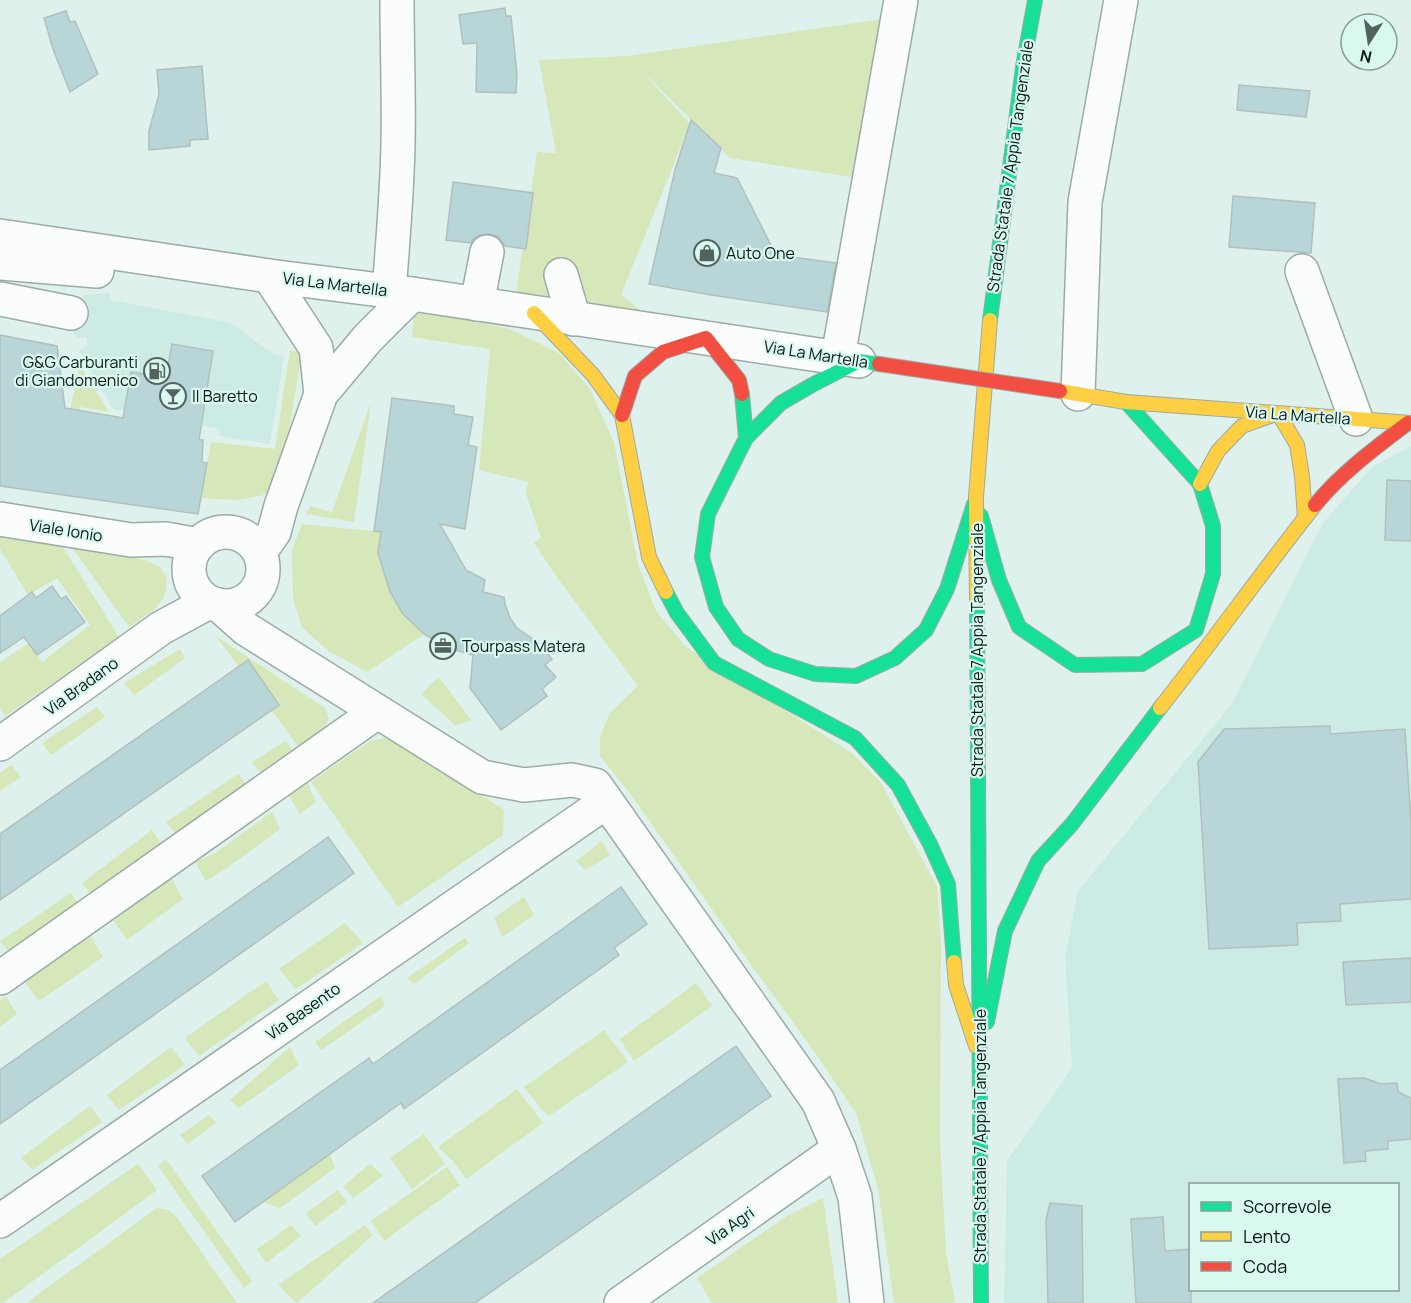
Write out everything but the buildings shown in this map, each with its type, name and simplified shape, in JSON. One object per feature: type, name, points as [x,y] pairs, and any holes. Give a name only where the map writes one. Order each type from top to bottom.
[{"type":"main road","name":"Strada Statale 7 Appia Tangenziale","points":[[981,1303],[976,497],[991,304],[1023,67],[1035,0]]},
{"type":"main road","points":[[534,313],[593,375],[622,415],[650,556],[677,613],[714,663],[855,738],[898,786],[930,844],[948,884],[956,985],[980,1057]]},
{"type":"main road","points":[[622,415],[635,376],[663,352],[706,338],[739,380],[746,438]]},
{"type":"main road","name":"Via La Martella","points":[[859,360],[1126,402],[1409,423]]},
{"type":"main road","points":[[859,360],[782,403],[746,438],[708,514],[702,557],[716,607],[738,639],[769,659],[815,674],[856,676],[895,658],[926,630],[947,589],[976,497]]},
{"type":"main road","points":[[976,497],[999,580],[1019,627],[1075,665],[1142,664],[1196,630],[1213,574],[1212,526],[1200,484],[1126,402]]},
{"type":"main road","points":[[1200,484],[1218,451],[1242,426],[1278,414],[1297,445],[1305,518]]},
{"type":"main road","points":[[980,1057],[1005,931],[1038,861],[1072,825],[1270,562],[1323,496],[1362,458],[1409,423]]},
{"type":"street","points":[[260,552],[274,532],[321,394],[368,338],[400,293],[394,232],[399,73],[397,0]]},
{"type":"street","points":[[859,360],[901,0]]},
{"type":"street","points":[[1069,393],[1085,202],[1121,0]]},
{"type":"street","name":"Via La Martella","points":[[0,236],[859,360]]},
{"type":"street","points":[[477,304],[487,252]]},
{"type":"street","name":"Via La Martella","points":[[0,262],[101,271],[222,269]]},
{"type":"street","points":[[1302,271],[1356,419]]},
{"type":"street","points":[[561,275],[574,319]]},
{"type":"street","points":[[269,276],[316,348],[321,394]]},
{"type":"street","points":[[0,299],[71,313]]},
{"type":"street","points":[[281,506],[257,526],[218,533],[206,538],[202,582],[246,629],[482,777],[524,785],[572,780],[595,785],[818,1101],[839,1149],[855,1197],[867,1303]]},
{"type":"street","name":"Viale Ionio","points":[[0,519],[131,540],[166,539],[202,582]]},
{"type":"street","points":[[202,582],[230,606],[242,603],[259,588],[263,576],[260,552],[242,535],[230,532]]},
{"type":"street","name":"Via Bradano","points":[[0,744],[161,628],[202,582]]},
{"type":"street","points":[[259,588],[270,620],[288,654]]},
{"type":"street","points":[[0,978],[377,712]]},
{"type":"street","name":"Via Basento","points":[[0,1221],[606,802]]},
{"type":"street","name":"Via Agri","points":[[621,1303],[839,1149]]},
{"type":"shaded area","points":[[109,293],[111,300],[231,323],[274,355],[284,356],[270,444],[219,436],[220,429],[113,409],[79,350],[87,346],[87,338],[78,338],[64,322],[84,295]]},
{"type":"shaded area","points":[[1411,446],[1411,1303],[1004,1303],[1007,1161],[1072,1068],[1065,959],[1078,891],[1231,705],[1323,523],[1372,467]]},
{"type":"green space","points":[[898,17],[858,178],[730,158],[639,68],[690,124],[621,295],[644,313],[516,293],[537,152],[556,153],[539,60],[627,56]]},
{"type":"green space","points":[[414,313],[510,329],[559,353],[590,389],[614,443],[638,564],[656,611],[686,647],[852,753],[881,783],[937,886],[941,942],[940,1140],[946,1252],[955,1303],[894,1303],[878,1189],[856,1113],[632,796],[600,756],[600,736],[610,713],[638,686],[534,543],[541,538],[526,494],[528,482],[479,470],[490,349],[412,337]]},
{"type":"green space","points":[[290,350],[302,352],[285,454],[275,481],[264,495],[239,500],[201,498],[211,442],[275,449]]},
{"type":"green space","points":[[80,365],[109,412],[80,407],[79,419],[68,418]]},
{"type":"green space","points":[[371,402],[354,522],[306,514],[310,506],[332,512]]},
{"type":"green space","points":[[302,524],[381,532],[378,553],[390,592],[403,614],[424,634],[367,672],[327,650],[302,627],[293,599],[292,550]]},
{"type":"green space","points":[[0,536],[61,544],[119,637],[5,716],[0,707],[0,662],[29,643],[42,662],[90,625],[57,578],[28,595],[0,549]]},
{"type":"green space","points":[[71,546],[145,560],[161,568],[167,578],[163,599],[155,609],[129,627]]},
{"type":"green space","points":[[216,636],[325,708],[329,718],[325,727],[298,746]]},
{"type":"green space","points":[[180,649],[185,658],[134,695],[124,683]]},
{"type":"green space","points":[[439,677],[472,721],[455,725],[421,694]]},
{"type":"green space","points":[[97,707],[105,717],[51,755],[42,743]]},
{"type":"green space","points":[[394,737],[504,810],[503,835],[398,907],[311,782],[370,741]]},
{"type":"green space","points":[[286,741],[294,753],[263,776],[252,762]]},
{"type":"green space","points":[[11,765],[21,777],[0,791],[0,773]]},
{"type":"green space","points":[[238,774],[247,785],[176,834],[166,822]]},
{"type":"green space","points":[[306,780],[316,802],[300,814],[288,795]]},
{"type":"green space","points":[[272,812],[280,829],[206,881],[195,862],[217,852]]},
{"type":"green space","points":[[152,830],[162,845],[93,897],[82,883]]},
{"type":"green space","points":[[602,841],[610,855],[585,870],[576,861]]},
{"type":"green space","points":[[171,877],[183,899],[127,940],[113,920]]},
{"type":"green space","points":[[71,893],[79,905],[9,952],[0,941]]},
{"type":"green space","points":[[524,897],[534,915],[502,937],[494,918]]},
{"type":"green space","points":[[345,923],[363,943],[296,989],[279,969]]},
{"type":"green space","points":[[90,935],[103,957],[39,1001],[25,982]]},
{"type":"green space","points":[[465,938],[469,943],[414,984],[407,978]]},
{"type":"green space","points":[[266,981],[279,1000],[199,1056],[185,1038]]},
{"type":"green space","points":[[696,983],[712,1006],[634,1061],[620,1039]]},
{"type":"green space","points":[[6,996],[17,1014],[0,1027],[0,1001]]},
{"type":"green space","points":[[381,996],[385,1006],[321,1050],[315,1042]]},
{"type":"green space","points":[[604,1030],[628,1062],[549,1116],[524,1087]]},
{"type":"green space","points":[[171,1047],[185,1065],[119,1110],[107,1095]]},
{"type":"green space","points":[[290,1047],[299,1065],[239,1108],[230,1100]]},
{"type":"green space","points":[[517,1089],[543,1123],[466,1179],[453,1161],[438,1147]]},
{"type":"green space","points":[[90,1106],[102,1122],[32,1170],[21,1158]]},
{"type":"green space","points":[[209,1115],[216,1123],[187,1144],[180,1135]]},
{"type":"green space","points":[[424,1134],[445,1164],[412,1189],[390,1158]]},
{"type":"green space","points":[[330,1153],[335,1168],[280,1208],[261,1201]]},
{"type":"green space","points":[[166,1159],[252,1281],[244,1288],[158,1166]]},
{"type":"green space","points":[[138,1164],[157,1190],[0,1303],[0,1259]]},
{"type":"green space","points":[[370,1164],[383,1176],[353,1198],[343,1186]]},
{"type":"green space","points":[[447,1167],[460,1185],[384,1241],[371,1221]]},
{"type":"green space","points":[[338,1190],[347,1202],[315,1226],[306,1213]]},
{"type":"green space","points":[[823,1198],[838,1303],[712,1303],[697,1278],[787,1216]]},
{"type":"green space","points":[[157,1208],[168,1210],[176,1216],[237,1303],[26,1303]]},
{"type":"green space","points":[[291,1225],[301,1236],[266,1263],[257,1249]]},
{"type":"green space","points":[[365,1225],[373,1235],[297,1303],[278,1285]]},
{"type":"traffic: fast","points":[[990,320],[1023,67],[1035,0]]},
{"type":"traffic: fast","points":[[746,438],[781,403],[812,385],[859,361],[879,364]]},
{"type":"traffic: fast","points":[[742,394],[746,438],[708,514],[702,557],[716,607],[738,639],[769,659],[815,674],[856,676],[895,658],[926,630],[947,589],[974,504]]},
{"type":"traffic: fast","points":[[981,516],[999,580],[1019,627],[1075,665],[1142,664],[1196,630],[1213,574],[1213,526],[1200,484],[1126,402]]},
{"type":"traffic: fast","points":[[666,592],[677,613],[714,663],[855,738],[898,785],[930,844],[948,884],[954,962]]},
{"type":"traffic: fast","points":[[977,601],[981,1303]]},
{"type":"traffic: fast","points":[[987,1022],[1005,931],[1038,861],[1072,824],[1160,708]]},
{"type":"traffic: slow","points":[[534,313],[593,375],[622,415],[649,557],[666,592]]},
{"type":"traffic: slow","points":[[977,601],[976,497],[990,320]]},
{"type":"traffic: slow","points":[[1060,391],[1126,402],[1411,423]]},
{"type":"traffic: slow","points":[[1200,484],[1218,451],[1242,426],[1278,413],[1297,445],[1305,518]]},
{"type":"traffic: slow","points":[[1160,708],[1315,505]]},
{"type":"traffic: slow","points":[[954,962],[956,985],[976,1046]]},
{"type":"traffic: jam","points":[[622,415],[635,376],[663,352],[706,338],[739,380],[742,394]]},
{"type":"traffic: jam","points":[[879,364],[1060,391]]},
{"type":"traffic: jam","points":[[1315,505],[1347,472],[1408,423]]},
{"type":"place","name":"Auto One","points":[[707,253]]},
{"type":"place","name":"G&G Carburanti di Giandomenico","points":[[157,371]]},
{"type":"place","name":"Il Baretto","points":[[173,396]]},
{"type":"place","name":"Tourpass Matera","points":[[443,646]]}]
